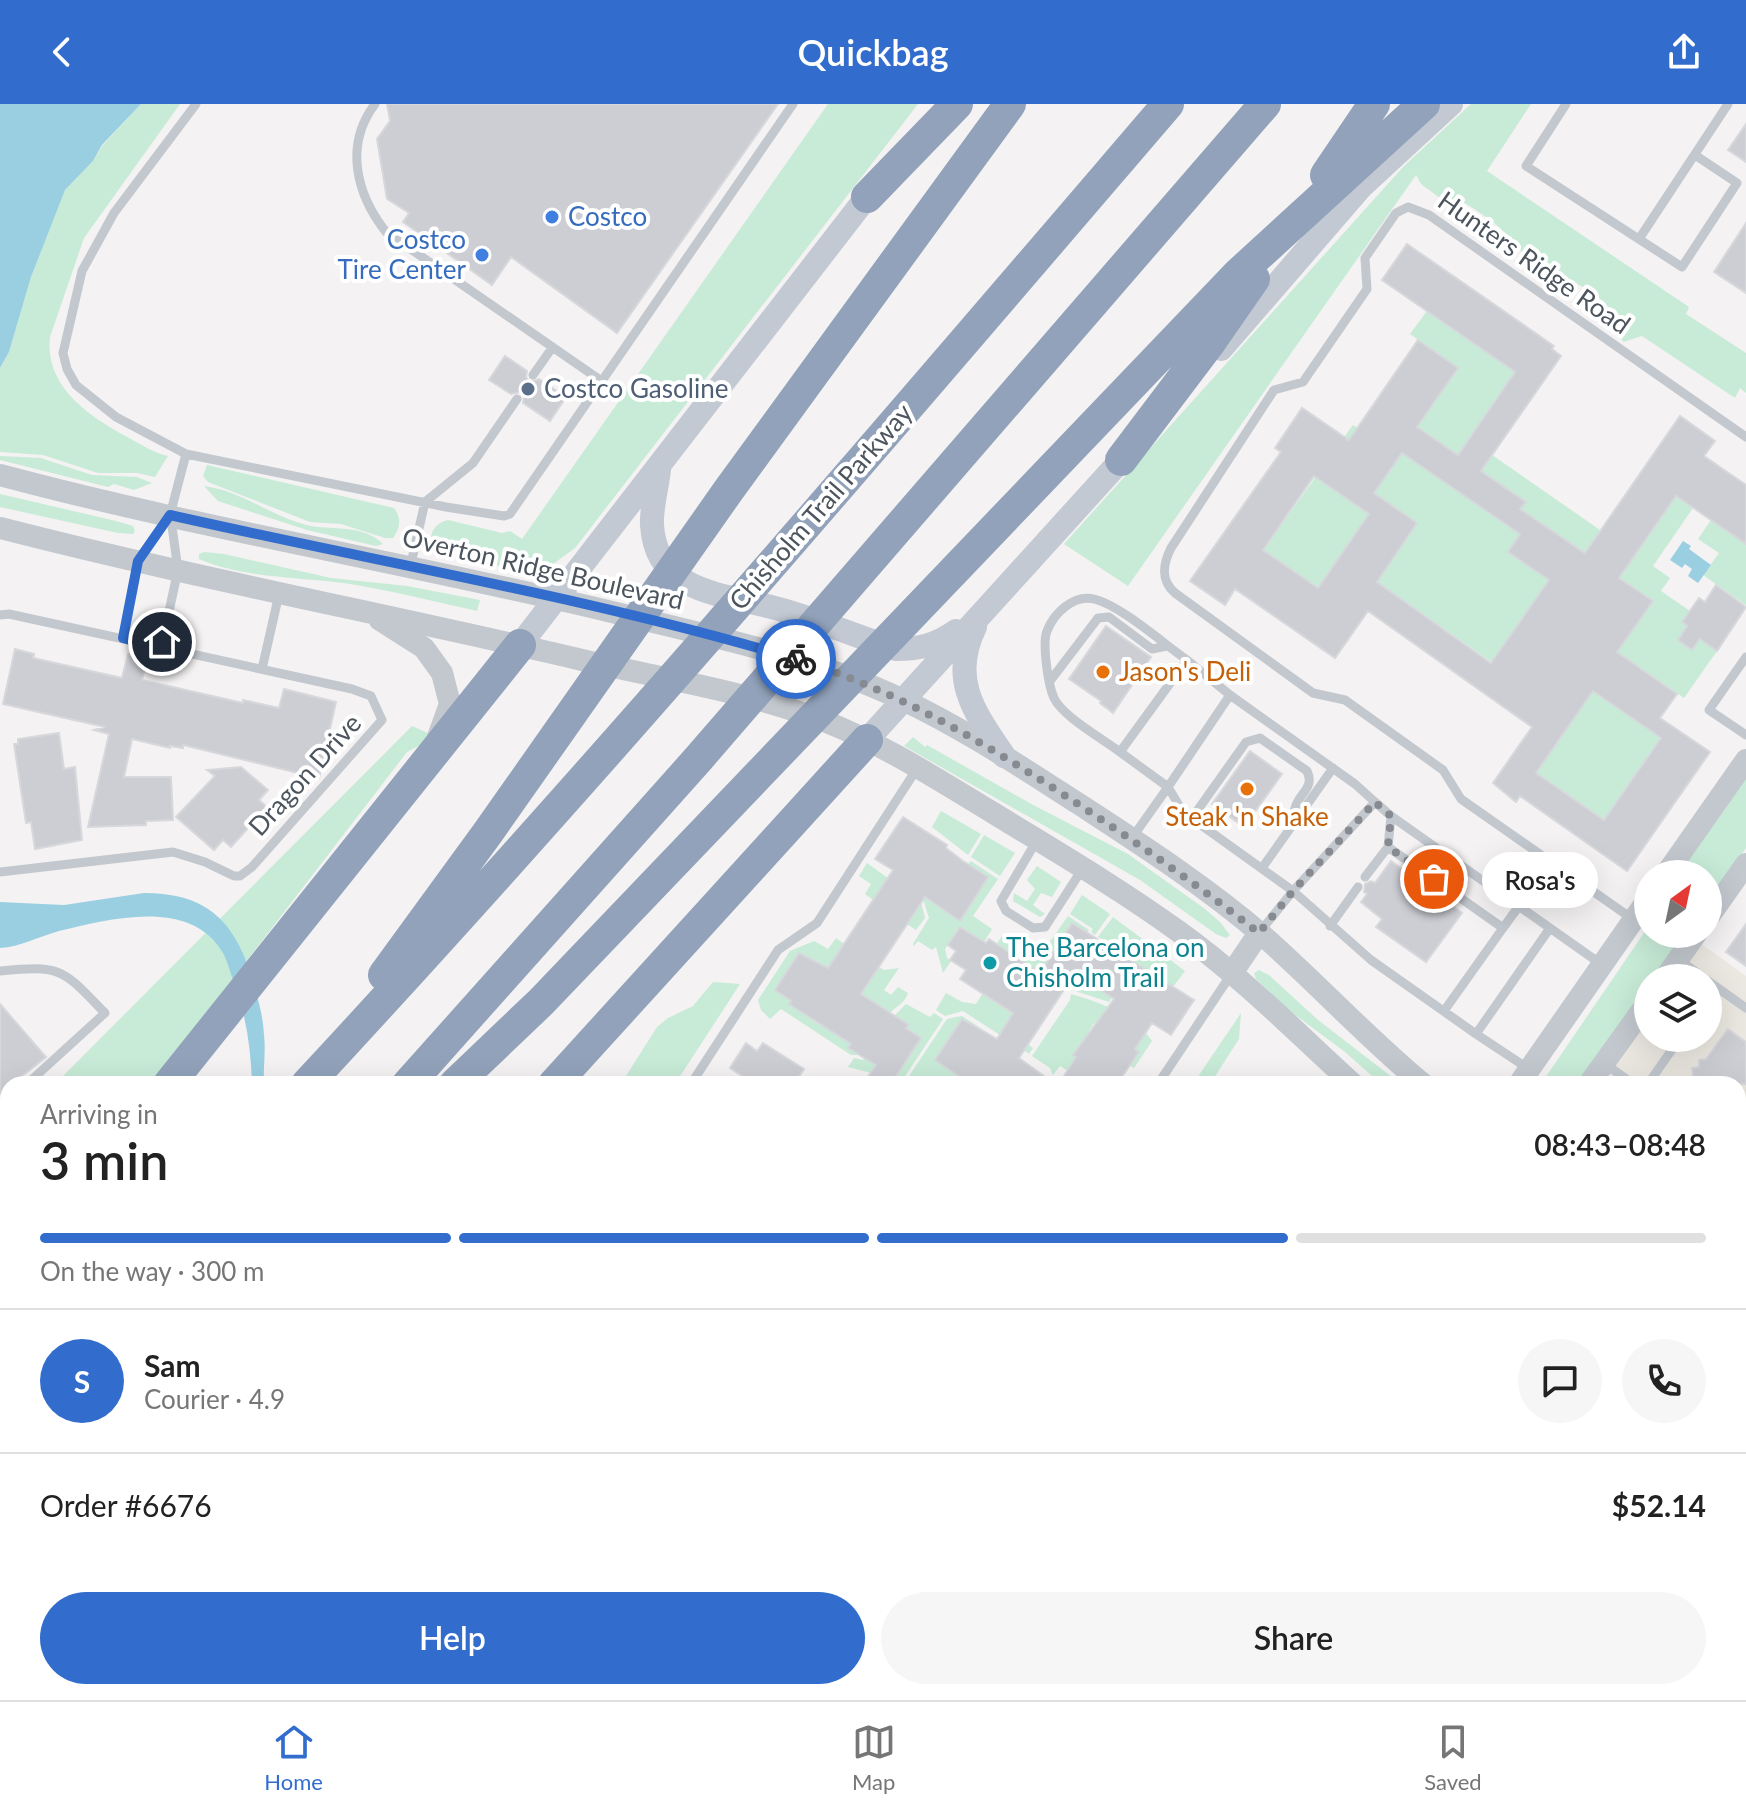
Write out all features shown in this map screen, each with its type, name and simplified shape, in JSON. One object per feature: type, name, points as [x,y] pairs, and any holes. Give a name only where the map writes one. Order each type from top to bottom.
[{"type":"highway","points":[[867,197],[957,104]]},
{"type":"highway","points":[[312,1076],[728,491],[1010,104]]},
{"type":"highway","name":"Chisholm Trail Parkway","points":[[314,1076],[432,950],[619,739],[1168,104]]},
{"type":"highway","points":[[415,1076],[699,758],[1265,104]]},
{"type":"highway","points":[[1121,460],[1211,341],[1374,104]]},
{"type":"highway","points":[[463,1076],[541,1002],[1238,274],[1424,104]]},
{"type":"highway","points":[[175,1076],[520,645]]},
{"type":"highway","points":[[561,1076],[867,740]]},
{"type":"main road","points":[[520,645],[940,104]]},
{"type":"main road","points":[[867,740],[1121,460],[1361,187],[1451,104]]},
{"type":"main road","points":[[660,468],[651,523],[655,542],[663,562],[677,578],[694,588],[777,608],[896,649],[916,649],[939,643],[983,611]]},
{"type":"main road","points":[[983,611],[966,646],[963,670],[968,696],[1004,756]]},
{"type":"street","name":"Overton Ridge Boulevard","points":[[0,475],[557,599],[752,646],[849,676],[902,700],[1004,756],[1132,838],[1259,933],[1413,1076]]},
{"type":"street","points":[[2,534],[520,645],[766,703],[822,720],[918,767],[1083,868],[1179,932],[1232,973],[1344,1076]]},
{"type":"street","points":[[368,613],[424,648],[442,673],[450,704],[429,761]]},
{"type":"street","points":[[1676,860],[1746,760]]},
{"type":"street","points":[[1722,901],[1743,875]]},
{"type":"street","points":[[1524,1076],[1634,920]]},
{"type":"street","points":[[1232,973],[1259,933]]},
{"type":"street","points":[[1675,964],[1686,948]]},
{"type":"street","points":[[1595,1076],[1634,1021]]},
{"type":"lane","points":[[196,104],[114,213],[82,271],[63,353],[76,385],[116,417],[186,454],[504,516],[510,514],[603,382],[621,351],[793,104]]},
{"type":"lane","points":[[375,104],[366,116],[357,141],[357,165],[368,209],[386,232],[603,382]]},
{"type":"lane","points":[[1566,104],[1526,166],[1682,267],[1737,183],[1695,155]]},
{"type":"lane","points":[[1639,239],[1728,104]]},
{"type":"lane","name":"Hunters Ridge Road","points":[[1634,920],[1461,799],[1443,770],[1358,709],[1345,700],[1313,693],[1175,593],[1165,579],[1165,562],[1171,548],[1274,390],[1303,382],[1367,289],[1365,258],[1396,213],[1408,207],[1429,215],[1746,437]]},
{"type":"lane","points":[[533,375],[552,348]]},
{"type":"lane","points":[[410,568],[425,502],[473,463],[517,399]]},
{"type":"lane","points":[[123,638],[138,561],[170,515],[186,454]]},
{"type":"lane","points":[[161,648],[178,570],[170,515]]},
{"type":"lane","points":[[0,615],[60,624],[262,669],[279,594]]},
{"type":"lane","points":[[1524,1076],[1476,1034],[1371,960],[1293,891],[1183,812],[1168,787],[1061,709],[1053,697],[1046,661],[1046,632],[1060,612],[1075,599],[1093,598],[1114,608],[1333,768],[1391,816],[1602,965]]},
{"type":"lane","points":[[1050,681],[1098,618],[1109,617],[1152,649],[1167,646]]},
{"type":"lane","points":[[1746,657],[1709,710],[1746,735]]},
{"type":"lane","points":[[1120,752],[1187,660]]},
{"type":"lane","name":"Dragon Drive","points":[[0,872],[173,852],[205,862],[234,876],[240,876],[252,867],[382,720],[371,696],[325,681],[262,669]]},
{"type":"lane","points":[[1132,838],[1230,695]]},
{"type":"lane","points":[[1192,818],[1246,742],[1260,738],[1307,771],[1310,777],[1310,784],[1295,806],[1293,825]]},
{"type":"lane","points":[[696,1076],[778,950],[817,923],[918,767]]},
{"type":"lane","points":[[1262,868],[1333,768]]},
{"type":"lane","points":[[1259,933],[1375,802]]},
{"type":"lane","points":[[1365,877],[1388,847],[1391,816]]},
{"type":"lane","points":[[1037,840],[1001,901],[1006,911],[1033,928],[1045,927],[1049,923],[1083,868]]},
{"type":"lane","points":[[1388,847],[1503,928]]},
{"type":"lane","points":[[1330,926],[1358,887]]},
{"type":"lane","points":[[1444,1011],[1519,906]]},
{"type":"lane","points":[[1476,1034],[1550,928]]},
{"type":"lane","points":[[1678,959],[1685,964]]},
{"type":"lane","points":[[0,971],[43,969],[64,974],[105,1013],[36,1076]]},
{"type":"lane","points":[[1163,1076],[1232,973]]},
{"type":"lane","points":[[1722,991],[1746,1008]]},
{"type":"lane","points":[[1654,1076],[1670,1052]]},
{"type":"lane","points":[[1604,1063],[1622,1076]]},
{"type":"shaded area","points":[[1686,948],[1707,948],[1746,976],[1746,1076],[1595,1076],[1634,1021],[1634,1052],[1722,1052],[1722,964],[1675,964]]},
{"type":"green space","points":[[141,104],[180,104],[84,238],[50,337],[50,355],[62,385],[85,410],[129,438],[168,456],[155,477],[137,473],[98,473],[43,455],[0,452],[0,368],[9,352],[31,277],[65,190]]},
{"type":"green space","points":[[828,104],[918,104],[575,548],[549,567],[545,563],[514,570],[504,569],[482,555],[480,560],[450,550],[433,551],[433,531],[438,524],[448,520],[502,533],[510,531],[522,539]]},
{"type":"green space","points":[[1471,104],[1531,104],[1487,171],[1689,307],[1686,314],[1746,353],[1746,393],[1740,388],[1735,398],[1642,336],[1623,342],[1604,302],[1566,278],[1530,264],[1514,242],[1490,220],[1458,199],[1448,204],[1421,184],[1416,175],[1128,586],[1064,544],[1404,166]]},
{"type":"green space","points":[[1427,311],[1503,364],[1528,328],[1540,336],[1469,439],[1600,530],[1595,539],[1630,562],[1688,479],[1693,508],[1653,566],[1670,578],[1661,591],[1690,611],[1687,626],[1678,640],[1692,650],[1700,639],[1717,651],[1684,698],[1597,638],[1492,662],[1377,582],[1417,523],[1381,498],[1325,578],[1361,604],[1355,614],[1263,550],[1353,425],[1397,456],[1400,451],[1511,527],[1525,501],[1417,427],[1458,368],[1410,334]],"holes":[[[1532,517],[1652,600],[1628,635],[1508,552]]]},
{"type":"green space","points":[[0,456],[41,458],[92,475],[137,477],[152,483],[134,490],[114,484],[108,487],[0,460]]},
{"type":"green space","points":[[207,465],[394,508],[399,527],[393,538],[385,538],[341,524],[310,522],[208,482],[203,476]]},
{"type":"green space","points":[[204,486],[232,493],[297,522],[359,531],[383,544],[376,546],[307,530],[218,501]]},
{"type":"green space","points":[[0,494],[116,521],[133,526],[135,531],[133,534],[118,533],[0,507]]},
{"type":"green space","points":[[1711,520],[1746,544],[1746,605],[1703,575],[1719,553],[1698,539]]},
{"type":"green space","points":[[204,552],[331,578],[407,586],[480,600],[477,611],[356,585],[237,571],[199,559],[199,554]]},
{"type":"green space","points":[[1593,691],[1660,738],[1604,820],[1536,773]]},
{"type":"green space","points":[[412,726],[430,734],[422,744],[407,752],[158,1076],[63,1076]]},
{"type":"green space","points":[[913,737],[925,747],[927,745],[1128,854],[1205,909],[1230,935],[1226,938],[1216,934],[1140,880],[904,746]]},
{"type":"green space","points":[[1746,779],[1746,848],[1722,882],[1722,860],[1689,860]]},
{"type":"green space","points":[[941,811],[981,834],[968,855],[932,827]]},
{"type":"green space","points":[[984,835],[1015,853],[1000,876],[971,857]]},
{"type":"green space","points":[[971,861],[998,879],[973,916],[992,929],[984,942],[959,927],[945,949],[951,961],[943,973],[936,947],[932,950],[918,941],[913,944],[929,918],[923,899],[901,876],[960,920],[988,878],[968,864]]},
{"type":"green space","points":[[867,863],[921,902],[925,918],[916,930],[907,924],[920,905],[873,900],[865,894],[871,884],[859,876]]},
{"type":"green space","points":[[1037,866],[1061,882],[1052,897],[1041,893],[1033,905],[1045,914],[1040,917],[1013,901],[1014,893],[1027,901],[1035,889],[1027,880]]},
{"type":"green space","points":[[1082,895],[1110,914],[1095,935],[1091,932],[1093,929],[1070,914]]},
{"type":"green space","points":[[1068,916],[1089,930],[1087,933],[1071,924],[1005,1026],[1033,1048],[1029,1054],[963,1011],[945,1016],[936,1010],[946,993],[962,1002],[976,1004],[1008,952],[1000,946],[994,948],[1002,936],[1038,959]]},
{"type":"green space","points":[[1113,917],[1185,971],[1173,987],[1114,948],[1091,983],[1112,997],[1109,1002],[1072,990],[1103,945],[1103,940],[1098,937]]},
{"type":"green space","points":[[836,938],[844,944],[832,963],[866,986],[879,967],[884,970],[899,968],[884,990],[891,995],[898,987],[908,993],[904,1000],[887,1016],[877,1004],[874,1008],[817,961],[789,1004],[797,1009],[799,1007],[808,1016],[814,1016],[812,1020],[820,1025],[822,1021],[851,1044],[849,1048],[861,1055],[851,1055],[781,1009],[770,1019],[761,1010],[758,1000],[790,951],[814,941],[828,949]]},
{"type":"green space","points":[[1634,948],[1675,948],[1665,964],[1634,964],[1634,1007],[1586,1076],[1546,1076]]},
{"type":"green space","points":[[1259,970],[1269,975],[1318,1020],[1391,1076],[1372,1076],[1290,1011],[1256,979],[1254,973]]},
{"type":"green space","points":[[713,982],[740,984],[680,1076],[626,1076],[657,1027],[693,1006]]},
{"type":"green space","points":[[1071,994],[1116,1011],[1145,1032],[1152,1041],[1134,1068],[1127,1064],[1139,1052],[1135,1049],[1145,1034],[1108,1009],[1089,1031],[1093,1034],[1078,1053],[1073,1054],[1076,1057],[1068,1071],[1060,1066],[1053,1075],[1050,1068],[1032,1056]]},
{"type":"green space","points":[[906,1004],[930,1017],[934,1013],[943,1019],[905,1076],[883,1076],[848,1067],[854,1058],[865,1058],[897,1074],[921,1038],[906,1028],[908,1024],[901,1020],[898,1023],[894,1016]]},
{"type":"green space","points":[[1241,1013],[1239,1039],[1215,1076],[1198,1076]]},
{"type":"green space","points":[[962,1016],[1008,1046],[962,1019],[935,1060],[958,1076],[909,1076],[947,1019]]},
{"type":"water","points":[[0,104],[141,104],[65,190],[31,277],[9,352],[0,368]]},
{"type":"water","points":[[1683,541],[1711,565],[1698,583],[1688,576],[1692,569],[1685,564],[1682,568],[1670,560]]},
{"type":"water","points":[[144,893],[165,894],[184,898],[213,913],[235,938],[251,975],[265,1041],[264,1076],[251,1076],[245,1020],[225,956],[209,935],[191,924],[148,916],[124,918],[59,931],[0,948],[0,902],[64,905]]},
{"type":"building","name":"Costco","points":[[387,104],[778,104],[617,333],[511,257],[492,285],[403,222],[409,213],[387,199],[377,139],[390,121]]},
{"type":"building","points":[[1746,124],[1746,162],[1728,150]]},
{"type":"building","points":[[1746,223],[1746,293],[1714,272]]},
{"type":"building","points":[[1407,244],[1554,346],[1552,349],[1561,356],[1481,471],[1526,502],[1520,509],[1585,553],[1680,416],[1715,441],[1704,456],[1746,485],[1746,544],[1676,496],[1619,578],[1653,601],[1617,652],[1677,694],[1660,718],[1710,752],[1627,871],[1520,796],[1516,802],[1493,783],[1532,727],[1368,611],[1335,658],[1235,589],[1225,605],[1190,581],[1281,452],[1275,448],[1302,408],[1349,440],[1418,340],[1458,368],[1417,427],[1458,455],[1515,372],[1382,280]],"holes":[[[1402,453],[1520,534],[1508,552],[1549,580],[1491,663],[1377,582],[1417,523],[1374,493]],[[1314,476],[1369,514],[1318,588],[1263,550]],[[1593,691],[1661,738],[1604,820],[1536,773]]]},
{"type":"building","name":"Costco Gasoline","points":[[505,356],[527,371],[529,382],[539,379],[566,397],[550,421],[523,403],[521,392],[511,394],[489,380]]},
{"type":"building","points":[[1716,585],[1746,607],[1717,651],[1700,639],[1692,650],[1678,640],[1687,626],[1682,622],[1699,598],[1705,602]]},
{"type":"building","name":"Jason's Deli","points":[[1106,626],[1151,657],[1113,713],[1069,679]]},
{"type":"building","points":[[15,649],[34,654],[33,658],[122,678],[128,654],[147,658],[142,680],[243,703],[243,700],[279,708],[284,689],[336,702],[319,778],[183,745],[183,748],[170,748],[132,739],[124,777],[171,777],[173,820],[146,821],[146,825],[88,827],[109,734],[94,730],[105,727],[3,704]]},
{"type":"building","points":[[59,733],[64,769],[75,767],[82,840],[35,849],[31,822],[26,823],[14,744],[18,744],[18,739]]},
{"type":"building","name":"Steak 'n Shake","points":[[1250,751],[1282,774],[1244,827],[1212,804]]},
{"type":"building","points":[[241,767],[268,790],[259,800],[267,807],[231,847],[223,840],[214,850],[176,817],[215,776],[207,770]]},
{"type":"building","points":[[903,817],[947,845],[946,848],[988,877],[960,921],[925,897],[861,994],[909,1025],[906,1028],[921,1038],[896,1076],[868,1076],[876,1065],[848,1048],[851,1044],[789,1004],[791,1001],[775,990],[799,953],[828,968],[893,870],[875,859]]},
{"type":"building","points":[[1391,861],[1462,913],[1426,962],[1376,927],[1382,919],[1361,902],[1367,894],[1364,892],[1365,884],[1375,883]]},
{"type":"building","points":[[1072,923],[1194,1000],[1171,1035],[1152,1023],[1135,1049],[1139,1052],[1122,1076],[1064,1076],[1076,1057],[1073,1055],[1114,999],[1075,973],[1019,1058],[1044,1076],[958,1076],[935,1060],[962,1019],[997,1039],[1013,1013],[960,979],[966,970],[950,960],[956,951],[948,945],[960,927],[986,943],[989,939],[1040,973]]},
{"type":"building","points":[[1746,924],[1746,966],[1726,952]]},
{"type":"building","points":[[0,1004],[46,1057],[22,1076],[0,1076]]},
{"type":"building","points":[[1728,1029],[1746,1042],[1746,1076],[1693,1076],[1692,1068],[1699,1067],[1699,1060],[1706,1059],[1711,1052],[1722,1052],[1722,1037]]},
{"type":"building","points":[[746,1043],[757,1051],[763,1043],[804,1069],[799,1076],[742,1076],[730,1068]]},
{"type":"way so far","points":[[796,659],[849,676],[902,700],[1004,756],[1132,838],[1259,933],[1375,802],[1391,816],[1388,847],[1434,879]]},
{"type":"place","name":"Costco","points":[[552,217]]},
{"type":"place","name":"Costco Tire Center","points":[[482,255]]},
{"type":"place","name":"Costco Gasoline","points":[[528,389]]},
{"type":"place","name":"Jason's Deli","points":[[1103,672]]},
{"type":"place","name":"Steak 'n Shake","points":[[1247,789]]},
{"type":"place","name":"Rosa's","points":[[1434,879]]},
{"type":"place","name":"The Barcelona on Chisholm Trail","points":[[990,963]]},
{"type":"route","points":[[162,642],[161,648],[123,638],[138,561],[170,515],[557,599],[796,659]]}]
